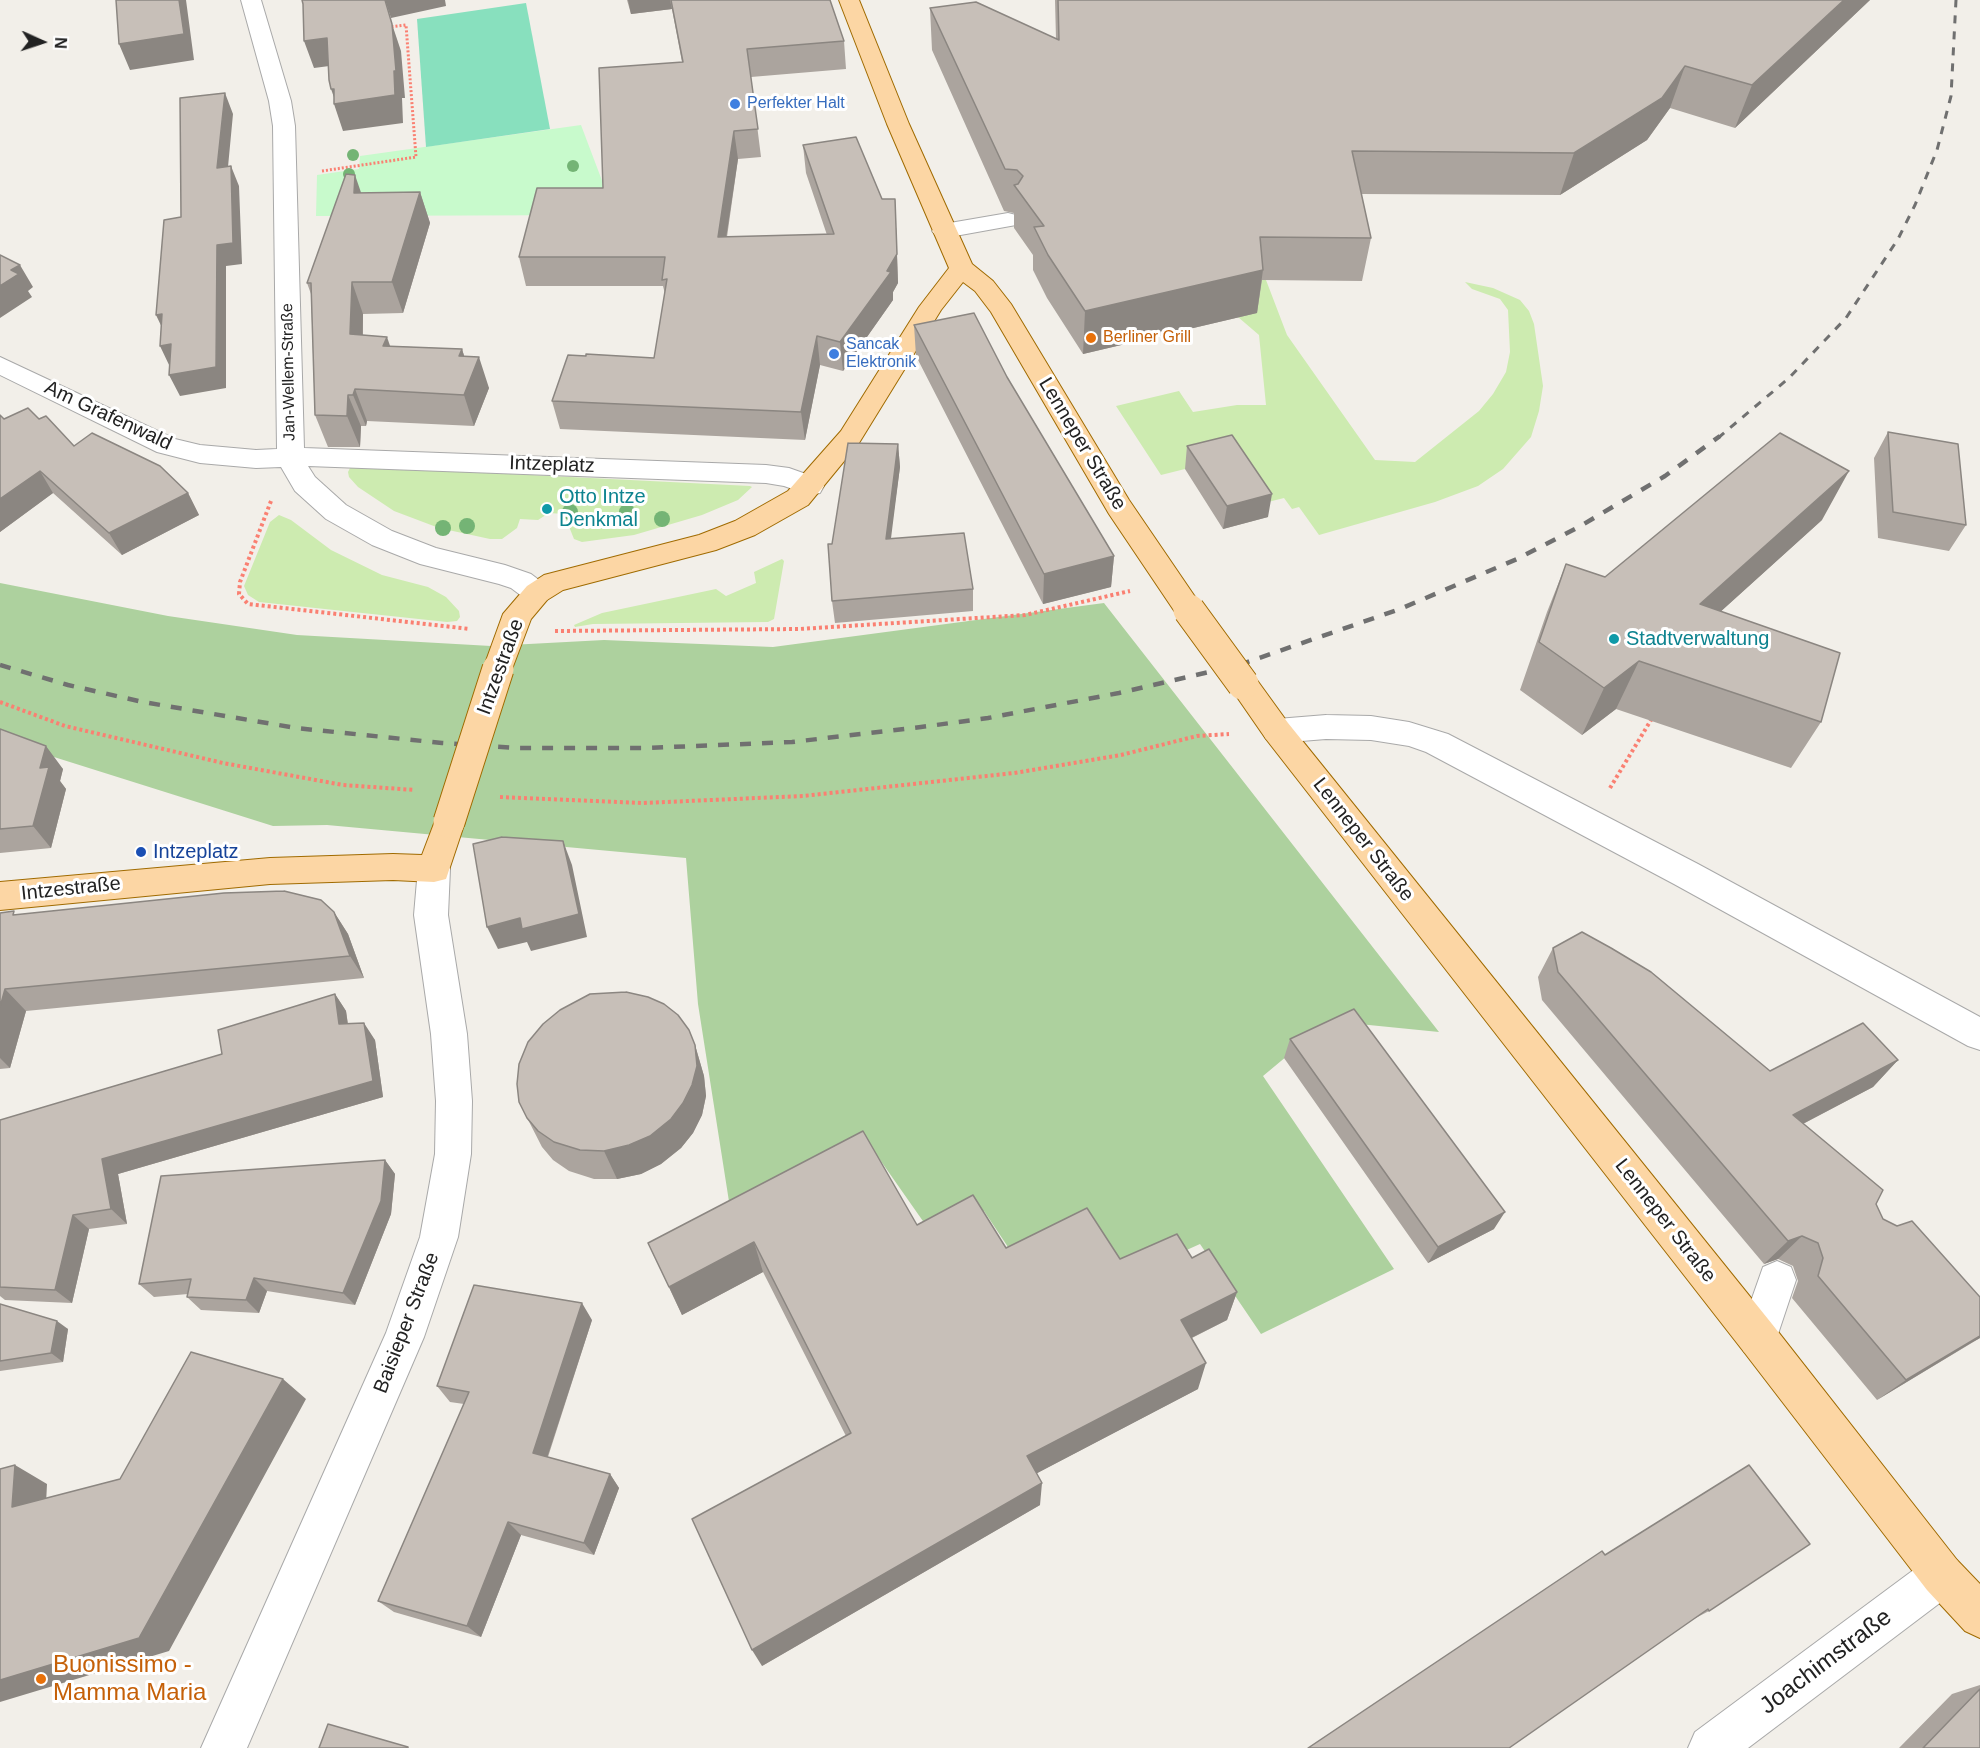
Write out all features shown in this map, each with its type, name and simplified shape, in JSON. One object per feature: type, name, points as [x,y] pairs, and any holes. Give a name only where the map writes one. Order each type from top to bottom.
[{"type":"main road","name":"Lenneper Straße","points":[[849,0],[961,268],[984,286],[1002,309],[1125,515],[1190,610],[1277,731],[1758,1338],[1942,1575],[1980,1616]]},
{"type":"main road","name":"Intzestraße","points":[[0,896],[270,871],[393,867],[434,869],[518,614],[537,593],[554,582],[706,543],[745,528],[798,498],[850,437],[931,307],[961,268]]},
{"type":"street","name":"Jan-Wellem-Straße","points":[[251,0],[280,101],[284,126],[291,457],[296,472],[305,484],[336,512],[358,526],[430,557],[505,575],[520,581],[537,593]]},
{"type":"street","points":[[944,231],[1008,220]]},
{"type":"street","name":"Am Grafenwald","points":[[0,365],[167,446],[200,454],[256,459],[291,457]]},
{"type":"street","name":"Intzeplatz","points":[[291,457],[326,456],[766,474],[789,477],[810,486]]},
{"type":"street","points":[[1277,731],[1371,728],[1409,734],[1437,743],[1686,874],[1980,1035]]},
{"type":"street","name":"Baisieper Straße","points":[[224,1748],[404,1337],[439,1237],[453,1154],[454,1101],[449,1034],[431,915],[434,869]]},
{"type":"street","points":[[1758,1338],[1777,1280]]},
{"type":"street","name":"Joachimstraße","points":[[1711,1748],[1942,1575]]},
{"type":"path","points":[[285,176],[416,157],[406,25],[384,28]]},
{"type":"path","points":[[256,459],[272,498],[240,582],[239,594],[248,604],[477,629]]},
{"type":"path","points":[[549,631],[822,627],[1035,614],[1104,597]]},
{"type":"path","points":[[0,702],[65,726],[223,763],[343,785],[423,791]]},
{"type":"path","points":[[1609,789],[1651,720]]},
{"type":"path","points":[[492,796],[643,803],[803,796],[1014,773],[1121,755],[1197,736],[1277,731]]},
{"type":"green space","points":[[526,3],[550,129],[426,147],[417,19]]},
{"type":"green space","points":[[581,125],[615,215],[316,216],[317,175],[359,169],[360,156]]},
{"type":"green space","points":[[1190,197],[1266,280],[1287,335],[1375,460],[1415,462],[1479,411],[1493,394],[1506,372],[1510,352],[1508,310],[1500,299],[1472,289],[1465,282],[1493,288],[1520,300],[1529,311],[1534,324],[1543,386],[1539,411],[1531,437],[1503,469],[1478,486],[1435,502],[1319,535],[1299,507],[1292,509],[1284,498],[1260,504],[1229,458],[1161,475],[1116,406],[1179,391],[1193,412],[1237,405],[1266,405],[1259,335],[1196,281]]},
{"type":"green space","points":[[351,466],[752,487],[738,500],[702,515],[634,535],[582,542],[574,539],[564,514],[549,513],[538,520],[520,519],[517,528],[502,539],[490,539],[439,528],[394,511],[358,487],[349,477],[348,472]]},
{"type":"green space","points":[[279,515],[291,520],[331,550],[382,575],[428,587],[446,597],[459,611],[460,617],[457,621],[447,622],[259,602],[248,595],[244,586],[270,522]]},
{"type":"green space","points":[[782,559],[784,561],[774,619],[768,622],[593,624],[575,627],[574,625],[602,613],[716,589],[726,596],[756,583],[754,572]]},
{"type":"green space","points":[[0,583],[168,616],[297,635],[491,646],[604,640],[773,647],[1104,603],[1439,1032],[1329,1021],[1263,1076],[1394,1269],[1261,1334],[1200,1244],[1122,1279],[1018,1262],[984,1211],[932,1234],[871,1147],[733,1227],[698,1004],[686,858],[327,825],[273,826],[0,740]]},
{"type":"building","points":[[116,0],[179,0],[184,34],[119,44]]},
{"type":"building","points":[[302,0],[385,0],[392,24],[396,71],[394,71],[395,95],[334,104],[334,89],[331,89],[329,80],[327,38],[304,41]]},
{"type":"building","points":[[671,0],[830,0],[844,41],[747,49],[758,129],[734,131],[718,237],[834,234],[803,145],[856,137],[882,199],[895,199],[897,254],[887,271],[891,272],[840,342],[817,336],[801,412],[552,401],[568,355],[654,358],[667,279],[662,280],[665,257],[519,257],[537,188],[603,188],[599,68],[683,62]]},
{"type":"building","points":[[1058,0],[1844,0],[1752,85],[1685,66],[1662,98],[1574,153],[1352,151],[1371,238],[1260,237],[1263,270],[1085,311],[1048,255],[1034,227],[1044,226],[1014,185],[1018,184],[1023,176],[1017,170],[1005,169],[930,8],[976,2],[1059,40]]},
{"type":"building","points":[[225,93],[217,168],[231,166],[233,243],[217,245],[216,367],[169,375],[171,344],[160,346],[162,314],[156,315],[164,220],[181,217],[180,98]]},
{"type":"building","points":[[346,174],[355,175],[354,193],[420,192],[392,282],[352,282],[350,334],[387,337],[383,346],[462,349],[459,356],[479,357],[464,395],[355,389],[353,395],[348,395],[347,416],[315,415],[311,283],[307,283]]},
{"type":"building","points":[[0,255],[20,265],[11,270],[19,274],[0,286]]},
{"type":"building","points":[[974,313],[1007,377],[1114,556],[1044,574],[914,325]]},
{"type":"building","points":[[28,408],[39,419],[46,416],[74,446],[92,433],[160,466],[188,493],[109,533],[40,471],[0,499],[0,415],[4,419]]},
{"type":"building","points":[[1888,432],[1958,444],[1966,525],[1893,512]]},
{"type":"building","points":[[1780,433],[1849,471],[1700,604],[1840,653],[1821,722],[1639,661],[1604,688],[1539,642],[1566,564],[1605,577]]},
{"type":"building","points":[[1232,435],[1272,494],[1227,506],[1187,446]]},
{"type":"building","points":[[848,443],[898,444],[886,539],[964,533],[973,589],[832,601],[828,544],[832,544]]},
{"type":"building","points":[[0,729],[46,746],[40,768],[49,767],[33,826],[0,829]]},
{"type":"building","points":[[502,837],[563,841],[579,914],[522,929],[520,918],[487,927],[473,844]]},
{"type":"building","points":[[284,891],[321,900],[334,912],[350,956],[5,989],[0,1007],[0,913],[14,911],[13,915],[224,893]]},
{"type":"building","points":[[1582,932],[1651,972],[1770,1071],[1863,1023],[1898,1060],[1793,1115],[1883,1190],[1876,1204],[1883,1219],[1897,1226],[1912,1221],[1980,1297],[1980,1336],[1906,1380],[1818,1276],[1823,1258],[1818,1243],[1802,1236],[1788,1241],[1558,972],[1553,948]]},
{"type":"building","points":[[626,992],[648,997],[664,1004],[678,1015],[689,1030],[695,1045],[697,1066],[692,1085],[683,1103],[671,1119],[650,1136],[629,1145],[604,1151],[580,1150],[554,1142],[538,1131],[527,1118],[519,1102],[517,1084],[519,1064],[528,1042],[543,1024],[560,1010],[590,994]]},
{"type":"building","points":[[335,994],[339,1024],[364,1023],[373,1081],[102,1159],[111,1209],[73,1215],[55,1290],[0,1287],[0,1120],[222,1054],[218,1030]]},
{"type":"building","points":[[1354,1009],[1505,1212],[1438,1247],[1290,1039]]},
{"type":"building","points":[[863,1131],[917,1225],[973,1195],[1006,1248],[1087,1208],[1120,1259],[1177,1234],[1192,1258],[1209,1249],[1237,1292],[1181,1320],[1206,1363],[1027,1456],[1042,1483],[752,1650],[692,1519],[851,1433],[754,1242],[669,1287],[648,1243]]},
{"type":"building","points":[[385,1160],[381,1201],[343,1293],[254,1278],[246,1300],[187,1297],[191,1279],[139,1284],[161,1176]]},
{"type":"building","points":[[474,1285],[582,1303],[533,1453],[610,1474],[584,1543],[508,1522],[467,1626],[378,1601],[469,1392],[437,1386]]},
{"type":"building","points":[[0,1304],[57,1321],[51,1353],[0,1361]]},
{"type":"building","points":[[191,1352],[283,1379],[139,1638],[0,1680],[0,1469],[15,1465],[12,1507],[120,1479]]},
{"type":"building","points":[[1749,1465],[1810,1544],[1709,1611],[1708,1609],[1509,1748],[1308,1748],[1602,1551],[1605,1555]]},
{"type":"building","points":[[1980,1689],[1980,1748],[1923,1748]]},
{"type":"building","points":[[328,1724],[408,1747],[408,1748],[319,1748]]},
{"type":"railway","points":[[1718,438],[1789,378],[1846,318],[1898,239],[1915,205],[1937,150],[1951,96],[1956,0]]},
{"type":"railway","points":[[0,665],[68,685],[143,702],[296,728],[442,743],[518,748],[646,748],[792,742],[921,727],[988,718],[1119,693],[1239,665],[1400,609],[1517,559],[1577,528],[1665,476],[1720,436]]},
{"type":"place","name":"Perfekter Halt","points":[[735,104]]},
{"type":"place","name":"Berliner Grill","points":[[1091,338]]},
{"type":"place","name":"Sancak Elektronik","points":[[834,354]]},
{"type":"place","name":"Otto Intze Denkmal","points":[[547,509]]},
{"type":"place","name":"Stadtverwaltung","points":[[1614,639]]},
{"type":"place","name":"Intzeplatz","points":[[141,852]]},
{"type":"place","name":"Buonissimo - Mamma Maria","points":[[41,1679]]}]
